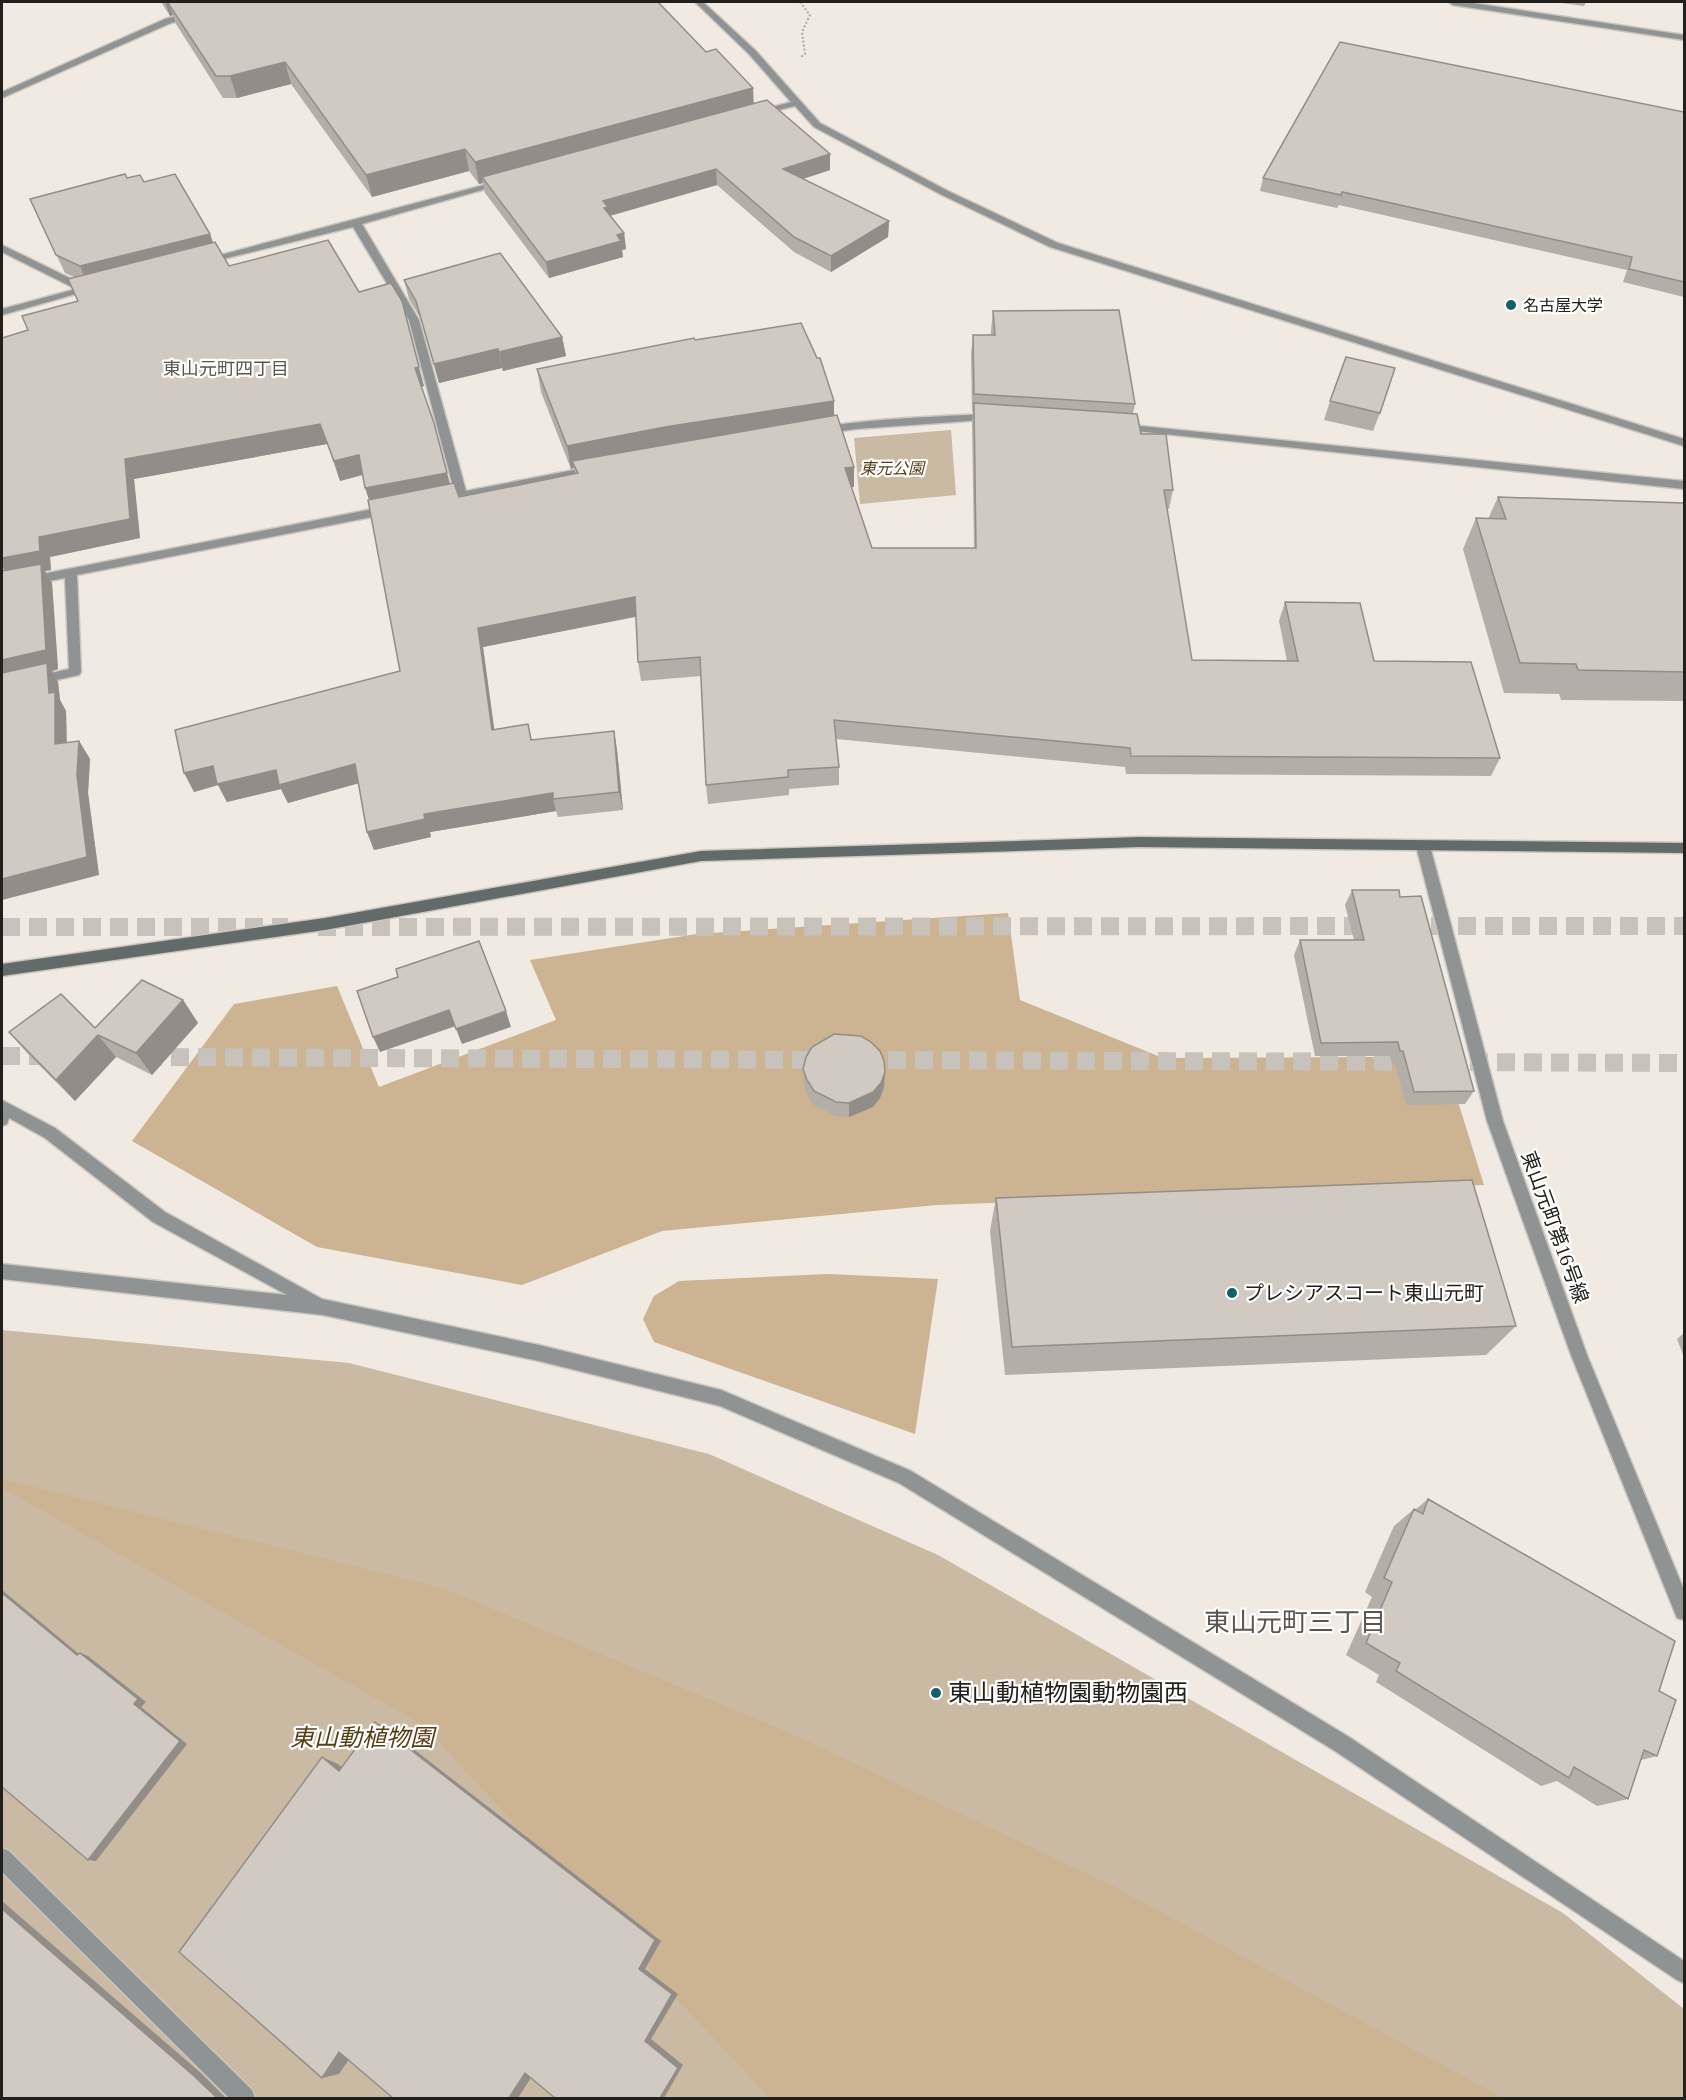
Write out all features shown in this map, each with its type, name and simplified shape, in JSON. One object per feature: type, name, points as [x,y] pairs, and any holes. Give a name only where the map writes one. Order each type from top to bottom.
[{"type":"street","points":[[699,2],[752,52],[817,126],[945,193],[1054,246],[1684,443]]},
{"type":"street","points":[[1453,2],[1684,38]]},
{"type":"street","points":[[2,95],[168,21],[203,12]]},
{"type":"street","points":[[741,118],[797,103]]},
{"type":"street","points":[[187,265],[356,223],[514,180]]},
{"type":"street","points":[[356,223],[414,320],[461,496]]},
{"type":"street","points":[[2,248],[85,290]]},
{"type":"street","points":[[2,312],[108,284]]},
{"type":"street","points":[[809,433],[868,425],[982,417],[1006,418]]},
{"type":"street","points":[[1112,426],[1172,430],[1684,485]]},
{"type":"street","points":[[427,503],[611,467]]},
{"type":"street","points":[[2,586],[404,507]]},
{"type":"street","points":[[2,688],[75,672],[71,572]]},
{"type":"street","points":[[2,970],[325,924],[702,856],[1140,842],[1684,848]]},
{"type":"street","name":"東山元町第16号線","points":[[1423,846],[1495,1121],[1579,1355],[1684,1611]]},
{"type":"street","points":[[2,1112],[50,1133],[159,1216],[323,1307]]},
{"type":"street","points":[[2,1272],[323,1307],[539,1353],[721,1398],[905,1477],[1342,1744],[1684,1973]]},
{"type":"street","points":[[2,1858],[244,2098]]},
{"type":"path","points":[[776,78],[805,54],[802,32],[810,15],[800,2]]},
{"type":"green space","name":"東元公園","points":[[951,430],[956,495],[860,504],[854,438]]},
{"type":"green space","name":"東山動植物園","points":[[2,1330],[349,1363],[709,1454],[938,1555],[1563,1913],[1684,2009],[1684,2098],[2,2098]]},
{"type":"shaded area","points":[[1008,913],[1020,1000],[1163,1058],[1370,1057],[1445,1060],[1484,1185],[937,1205],[662,1231],[522,1285],[317,1247],[132,1141],[234,1004],[337,986],[379,1087],[556,1020],[530,960],[697,934]]},
{"type":"shaded area","points":[[828,1274],[938,1279],[915,1434],[654,1342],[643,1319],[654,1296],[679,1281]]},
{"type":"shaded area","points":[[2,1479],[445,1589],[790,1733],[1113,1886],[1503,2098],[769,2098],[423,1725],[2,1488]]},
{"type":"building","points":[[658,2],[706,52],[716,49],[753,88],[475,162],[465,149],[366,175],[285,62],[230,76],[216,76],[168,3]]},
{"type":"building","points":[[1340,42],[1684,112],[1684,282],[1629,269],[1632,257],[1342,192],[1341,195],[1263,178]]},
{"type":"building","points":[[767,100],[830,154],[783,169],[889,221],[831,256],[794,237],[716,169],[603,201],[608,207],[604,208],[624,233],[617,235],[621,241],[546,262],[482,177]]},
{"type":"building","points":[[125,174],[127,178],[140,175],[144,182],[175,174],[210,234],[80,266],[56,255],[30,199]]},
{"type":"building","points":[[328,240],[359,292],[391,283],[402,301],[419,367],[415,368],[434,423],[447,473],[365,488],[359,455],[334,461],[320,424],[125,459],[130,519],[39,537],[40,551],[2,558],[2,338],[28,330],[22,316],[78,301],[68,279],[215,242],[229,266]]},
{"type":"building","points":[[500,253],[562,337],[434,364],[416,301],[404,280]]},
{"type":"building","points":[[1119,310],[1135,404],[974,394],[973,335],[995,335],[993,311]]},
{"type":"building","points":[[801,323],[817,358],[820,358],[834,401],[665,427],[567,446],[537,369],[694,338],[695,340]]},
{"type":"building","points":[[1346,357],[1395,368],[1380,413],[1330,401]]},
{"type":"building","points":[[974,403],[1137,414],[1141,434],[1166,434],[1173,490],[1164,490],[1192,660],[1298,661],[1285,602],[1360,603],[1374,661],[1471,662],[1500,758],[1131,756],[1130,748],[834,720],[839,767],[788,770],[788,777],[706,785],[700,657],[638,662],[635,597],[478,628],[492,730],[528,724],[531,740],[614,731],[619,792],[553,799],[553,793],[424,814],[425,819],[367,832],[355,764],[279,785],[276,770],[217,784],[213,766],[184,773],[175,730],[400,671],[368,500],[454,483],[459,497],[578,473],[572,461],[837,415],[854,467],[845,468],[872,548],[976,548]]},
{"type":"building","points":[[1498,497],[1684,503],[1684,672],[1578,670],[1576,664],[1520,663],[1476,518],[1506,519]]},
{"type":"building","points":[[41,564],[46,650],[2,660],[2,571]]},
{"type":"building","points":[[47,663],[49,693],[55,692],[55,744],[79,741],[77,775],[87,857],[2,879],[2,673]]},
{"type":"building","points":[[1352,890],[1399,890],[1400,897],[1421,896],[1474,1091],[1414,1092],[1403,1051],[1400,1051],[1398,1042],[1321,1043],[1300,940],[1364,940]]},
{"type":"building","points":[[479,941],[506,1011],[456,1029],[449,1010],[373,1037],[357,991],[398,977],[396,969]]},
{"type":"building","points":[[142,980],[183,1000],[136,1053],[98,1035],[56,1080],[9,1032],[61,994],[95,1028]]},
{"type":"building","points":[[834,1034],[861,1036],[880,1051],[884,1061],[885,1072],[881,1083],[873,1092],[849,1103],[836,1102],[814,1091],[803,1069],[812,1047]]},
{"type":"building","name":"プレシアスコート東山元町","points":[[1472,1180],[1516,1326],[1012,1347],[996,1198]]},
{"type":"building","points":[[1428,1499],[1675,1641],[1659,1691],[1676,1700],[1657,1756],[1644,1750],[1628,1799],[1574,1767],[1569,1778],[1396,1671],[1400,1663],[1366,1643],[1392,1582],[1384,1578],[1414,1509],[1423,1514]]},
{"type":"building","points":[[2,1593],[77,1655],[80,1653],[138,1699],[134,1704],[180,1741],[88,1860],[2,1787]]},
{"type":"building","points":[[375,1722],[655,1940],[639,1969],[672,1994],[645,2041],[678,2068],[660,2098],[555,2098],[525,2073],[509,2098],[393,2098],[339,2052],[322,2078],[179,1952],[322,1757],[339,1771]]},
{"type":"building","points":[[2,1909],[194,2076],[217,2098],[2,2098]]},
{"type":"tunnel","points":[[318,927],[1374,926]]},
{"type":"tunnel","points":[[1404,926],[1684,926]]},
{"type":"tunnel","points":[[2,927],[288,927]]},
{"type":"tunnel","points":[[2,1056],[54,1056]]},
{"type":"tunnel","points":[[144,1057],[828,1060]]},
{"type":"tunnel","points":[[861,1060],[1416,1062]]},
{"type":"tunnel","points":[[1443,1062],[1684,1063]]},
{"type":"place","name":"名古屋大学","points":[[1511,305]]},
{"type":"place","name":"プレシアスコート東山元町","points":[[1232,1293]]},
{"type":"place","name":"東山動植物園動物園西","points":[[936,1693]]},
{"type":"district","name":"東山元町四丁目","points":[[226,369]]},
{"type":"district","name":"東山元町三丁目","points":[[1295,1622]]}]
